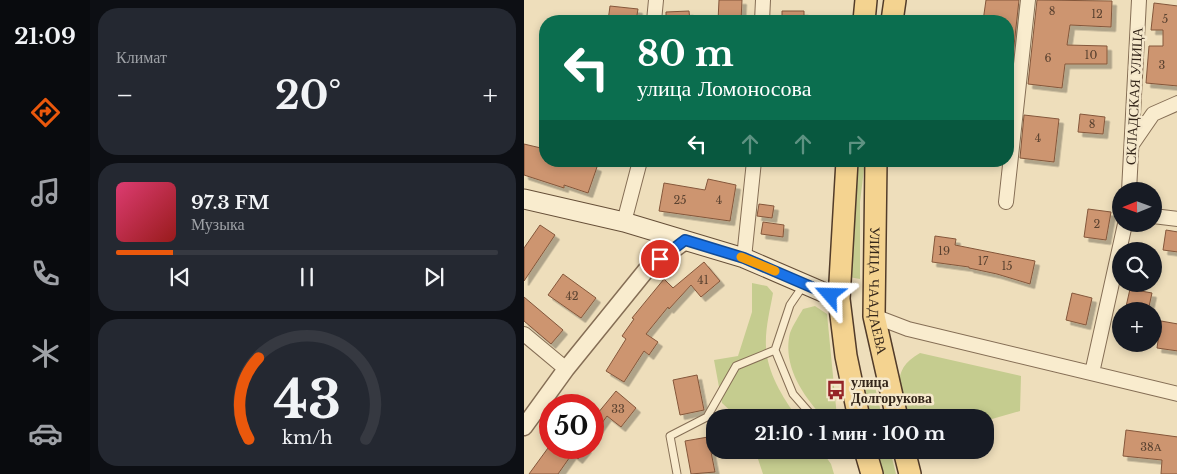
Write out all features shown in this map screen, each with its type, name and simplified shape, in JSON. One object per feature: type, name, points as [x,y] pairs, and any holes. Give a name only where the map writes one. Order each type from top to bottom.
[{"type":"main road","points":[[865,15],[866,0]]},
{"type":"main road","points":[[893,15],[895,0]]},
{"type":"main road","points":[[847,167],[839,300],[846,356],[857,409]]},
{"type":"main road","name":"УЛИЦА ЧААДАЕВА","points":[[876,167],[874,316],[895,409]]},
{"type":"main road","points":[[524,199],[624,222],[744,258],[804,283],[874,316]]},
{"type":"main road","points":[[868,459],[872,474]]},
{"type":"main road","points":[[906,459],[910,474]]},
{"type":"street","points":[[655,15],[656,0]]},
{"type":"street","points":[[763,15],[764,0]]},
{"type":"street","points":[[1014,129],[1028,0]]},
{"type":"street","name":"СКЛАДСКАЯ УЛИЦА","points":[[1130,182],[1139,0]]},
{"type":"street","points":[[1133,143],[1153,114],[1177,103]]},
{"type":"street","points":[[624,222],[638,167]]},
{"type":"street","points":[[744,258],[753,167]]},
{"type":"street","points":[[1006,202],[1010,167]]},
{"type":"street","points":[[1162,217],[1177,219]]},
{"type":"street","points":[[1092,373],[1123,232]]},
{"type":"street","points":[[524,427],[566,369],[647,269],[685,240]]},
{"type":"street","points":[[874,316],[908,329],[1177,394]]},
{"type":"street","points":[[524,334],[566,369]]},
{"type":"lane","points":[[804,283],[790,305],[775,350],[793,394],[806,409]]},
{"type":"lane","points":[[677,474],[670,436],[707,417],[736,366],[775,350]]},
{"type":"green space","points":[[854,167],[864,167],[860,202],[860,279],[849,277]]},
{"type":"green space","points":[[752,283],[767,286],[773,293],[766,333],[767,356],[777,384],[791,409],[728,409],[722,403],[714,360],[738,356],[752,312]]},
{"type":"green space","points":[[815,306],[827,314],[836,409],[816,409],[802,390],[792,368],[788,345],[790,333],[803,309]]},
{"type":"green space","points":[[920,353],[1021,376],[1020,411],[994,418],[994,409],[903,409],[899,380],[905,366]]},
{"type":"green space","points":[[873,378],[880,409],[866,409],[861,381]]},
{"type":"green space","points":[[758,459],[827,459],[834,474],[763,474]]},
{"type":"green space","points":[[877,459],[892,459],[896,474],[881,474]]},
{"type":"building","points":[[719,0],[742,0],[741,15],[718,15]]},
{"type":"building","points":[[986,0],[1019,0],[1014,46],[1014,15],[984,15]]},
{"type":"building","points":[[1037,0],[1112,1],[1111,27],[1070,25],[1067,45],[1107,46],[1107,64],[1065,64],[1062,88],[1028,84]]},
{"type":"building","points":[[1154,3],[1178,6],[1178,86],[1146,83],[1149,46],[1163,46],[1163,30],[1151,30]]},
{"type":"building","points":[[610,6],[638,9],[637,15],[609,15]]},
{"type":"building","points":[[689,11],[689,15],[666,15],[666,12]]},
{"type":"building","points":[[782,11],[804,11],[804,15],[782,15]]},
{"type":"building","points":[[1080,114],[1105,117],[1103,134],[1078,132]]},
{"type":"building","points":[[1024,115],[1059,119],[1054,162],[1020,158]]},
{"type":"building","points":[[524,144],[539,148],[539,167],[597,167],[588,193],[564,185],[564,188],[524,175]]},
{"type":"building","points":[[708,179],[736,185],[730,221],[659,211],[664,183],[705,190]]},
{"type":"building","points":[[759,204],[774,206],[772,218],[757,216]]},
{"type":"building","points":[[1088,209],[1111,212],[1106,240],[1084,237]]},
{"type":"building","points":[[763,222],[784,225],[783,237],[761,234]]},
{"type":"building","points":[[540,225],[555,235],[524,281],[524,248]]},
{"type":"building","points":[[1166,230],[1178,232],[1178,252],[1163,250]]},
{"type":"building","points":[[935,236],[956,239],[955,245],[1035,261],[1030,284],[969,267],[932,262]]},
{"type":"building","points":[[704,262],[720,281],[701,297],[691,285],[669,309],[668,307],[646,334],[658,342],[649,355],[644,351],[624,382],[606,371],[626,339],[622,336],[634,319],[632,318],[664,279],[673,288]]},
{"type":"building","points":[[563,274],[596,298],[581,318],[548,295]]},
{"type":"building","points":[[1129,292],[1152,293],[1150,302],[1127,302]]},
{"type":"building","points":[[1072,293],[1092,298],[1086,325],[1066,320]]},
{"type":"building","points":[[524,297],[563,330],[551,344],[524,321]]},
{"type":"building","points":[[1162,321],[1178,324],[1178,351],[1162,349]]},
{"type":"building","points":[[697,375],[704,410],[680,415],[673,380]]},
{"type":"building","points":[[616,391],[636,408],[621,427],[607,416],[604,420],[604,406]]},
{"type":"building","points":[[1126,430],[1178,437],[1178,474],[1161,474],[1162,460],[1123,456]]},
{"type":"building","points":[[706,437],[706,459],[712,459],[715,472],[691,474],[685,441]]},
{"type":"building","points":[[540,459],[568,459],[558,474],[529,474]]},
{"type":"slow traffic","points":[[741,257],[775,271]]},
{"type":"place","name":"улица Долгорукова","points":[[836,390]]},
{"type":"route","points":[[660,259],[685,240],[744,258],[830,295]]}]
